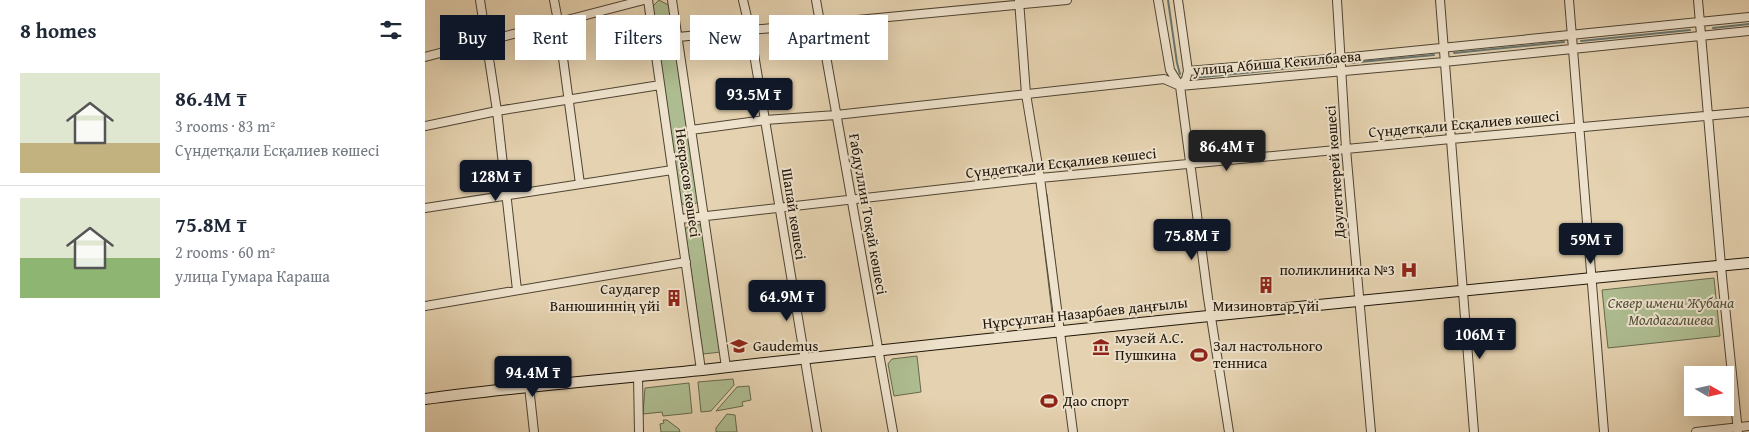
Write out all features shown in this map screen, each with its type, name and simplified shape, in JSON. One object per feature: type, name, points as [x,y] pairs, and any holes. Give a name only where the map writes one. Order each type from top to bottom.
[{"type":"main road","name":"Нұрсұлтан Назарбаев даңғылы","points":[[425,399],[529,386],[701,370],[1059,328],[1211,316],[1749,263]]},
{"type":"street","points":[[480,0],[482,15]]},
{"type":"street","points":[[554,0],[558,15]]},
{"type":"street","points":[[578,15],[613,4],[644,0]]},
{"type":"street","name":"Некрасов көшесі","points":[[647,0],[701,370]]},
{"type":"street","name":"Некрасов көшесі","points":[[672,0],[674,15]]},
{"type":"street","name":"Шапай көшесі","points":[[743,0],[746,15]]},
{"type":"street","name":"Ғабдуллин Тоқай көшесі","points":[[816,0],[818,15]]},
{"type":"street","points":[[888,17],[1019,3],[1067,0]]},
{"type":"street","points":[[1158,0],[1170,70],[1180,86],[1211,316],[1229,432]]},
{"type":"street","points":[[1178,0],[1188,71],[1186,79],[1180,86]]},
{"type":"street","name":"Дәулеткерей көшесі","points":[[1337,0],[1346,149],[1371,432]]},
{"type":"street","points":[[1440,0],[1473,432]]},
{"type":"street","points":[[1569,0],[1592,277],[1596,352],[1604,432]]},
{"type":"street","points":[[1698,0],[1721,266],[1738,430]]},
{"type":"street","points":[[1019,3],[1026,94],[1040,178],[1073,432]]},
{"type":"street","name":"улица Абиша Кекилбаева","points":[[1188,71],[1341,58],[1749,17]]},
{"type":"street","name":"улица Абиша Кекилбаева","points":[[691,130],[765,120],[836,115],[1164,79],[1180,86],[1444,62],[1749,31]]},
{"type":"street","name":"Некрасов көшесі","points":[[680,51],[726,367]]},
{"type":"street","points":[[425,57],[440,53]]},
{"type":"street","points":[[489,60],[497,111],[517,290]]},
{"type":"street","points":[[564,60],[580,184]]},
{"type":"street","name":"Шапай көшесі","points":[[755,60],[817,432]]},
{"type":"street","name":"Ғабдуллин Тоқай көшесі","points":[[826,60],[893,432]]},
{"type":"street","points":[[425,126],[497,111],[660,85]]},
{"type":"street","name":"Сүндетқали Есқалиев көшесі","points":[[680,219],[1040,178],[1749,112]]},
{"type":"street","points":[[425,208],[672,170]]},
{"type":"street","points":[[425,306],[686,262]]},
{"type":"street","points":[[638,376],[639,432]]},
{"type":"street","points":[[529,386],[534,432]]},
{"type":"street","points":[[1697,432],[1738,430],[1749,426]]},
{"type":"green space","points":[[659,0],[670,6],[671,15],[652,15],[651,8]]},
{"type":"green space","points":[[659,60],[678,60],[698,202],[691,206],[682,204],[679,197]]},
{"type":"green space","points":[[1047,194],[1061,312],[1052,313],[1038,196]]},
{"type":"green space","points":[[693,223],[703,226],[721,352],[703,354],[685,229]]},
{"type":"green space","name":"Сквер имени Жубана Молдагалиева","points":[[1714,278],[1720,336],[1608,348],[1602,290]]},
{"type":"green space","points":[[917,356],[921,392],[894,396],[888,364],[892,359]]},
{"type":"green space","points":[[733,379],[734,385],[711,411],[701,412],[698,382]]},
{"type":"green space","points":[[689,383],[692,413],[663,416],[662,412],[643,414],[645,388]]},
{"type":"green space","points":[[749,386],[751,400],[742,402],[743,406],[716,411],[737,387]]},
{"type":"green space","points":[[727,414],[735,415],[737,432],[716,432],[716,428]]},
{"type":"green space","points":[[663,420],[667,420],[679,429],[680,432],[661,432],[660,424],[664,423]]},
{"type":"waterway","points":[[1168,0],[1180,74]]},
{"type":"waterway","points":[[1713,28],[1749,24]]},
{"type":"waterway","points":[[1581,41],[1690,30]]},
{"type":"waterway","points":[[1454,53],[1564,42]]},
{"type":"waterway","points":[[1349,63],[1434,55]]},
{"type":"waterway","points":[[1193,78],[1334,64]]},
{"type":"place","name":"поликлиника №3","points":[[1409,270]]},
{"type":"place","name":"Мизиновтар үйі","points":[[1266,285]]},
{"type":"place","name":"Саудагер Ванюшиннің үйі","points":[[674,298]]},
{"type":"place","name":"Gaudemus","points":[[739,346]]},
{"type":"place","name":"музей А.С. Пушкина","points":[[1101,347]]},
{"type":"place","name":"Зал настольного тенниса","points":[[1199,355]]},
{"type":"place","name":"Дао спорт","points":[[1049,401]]}]
